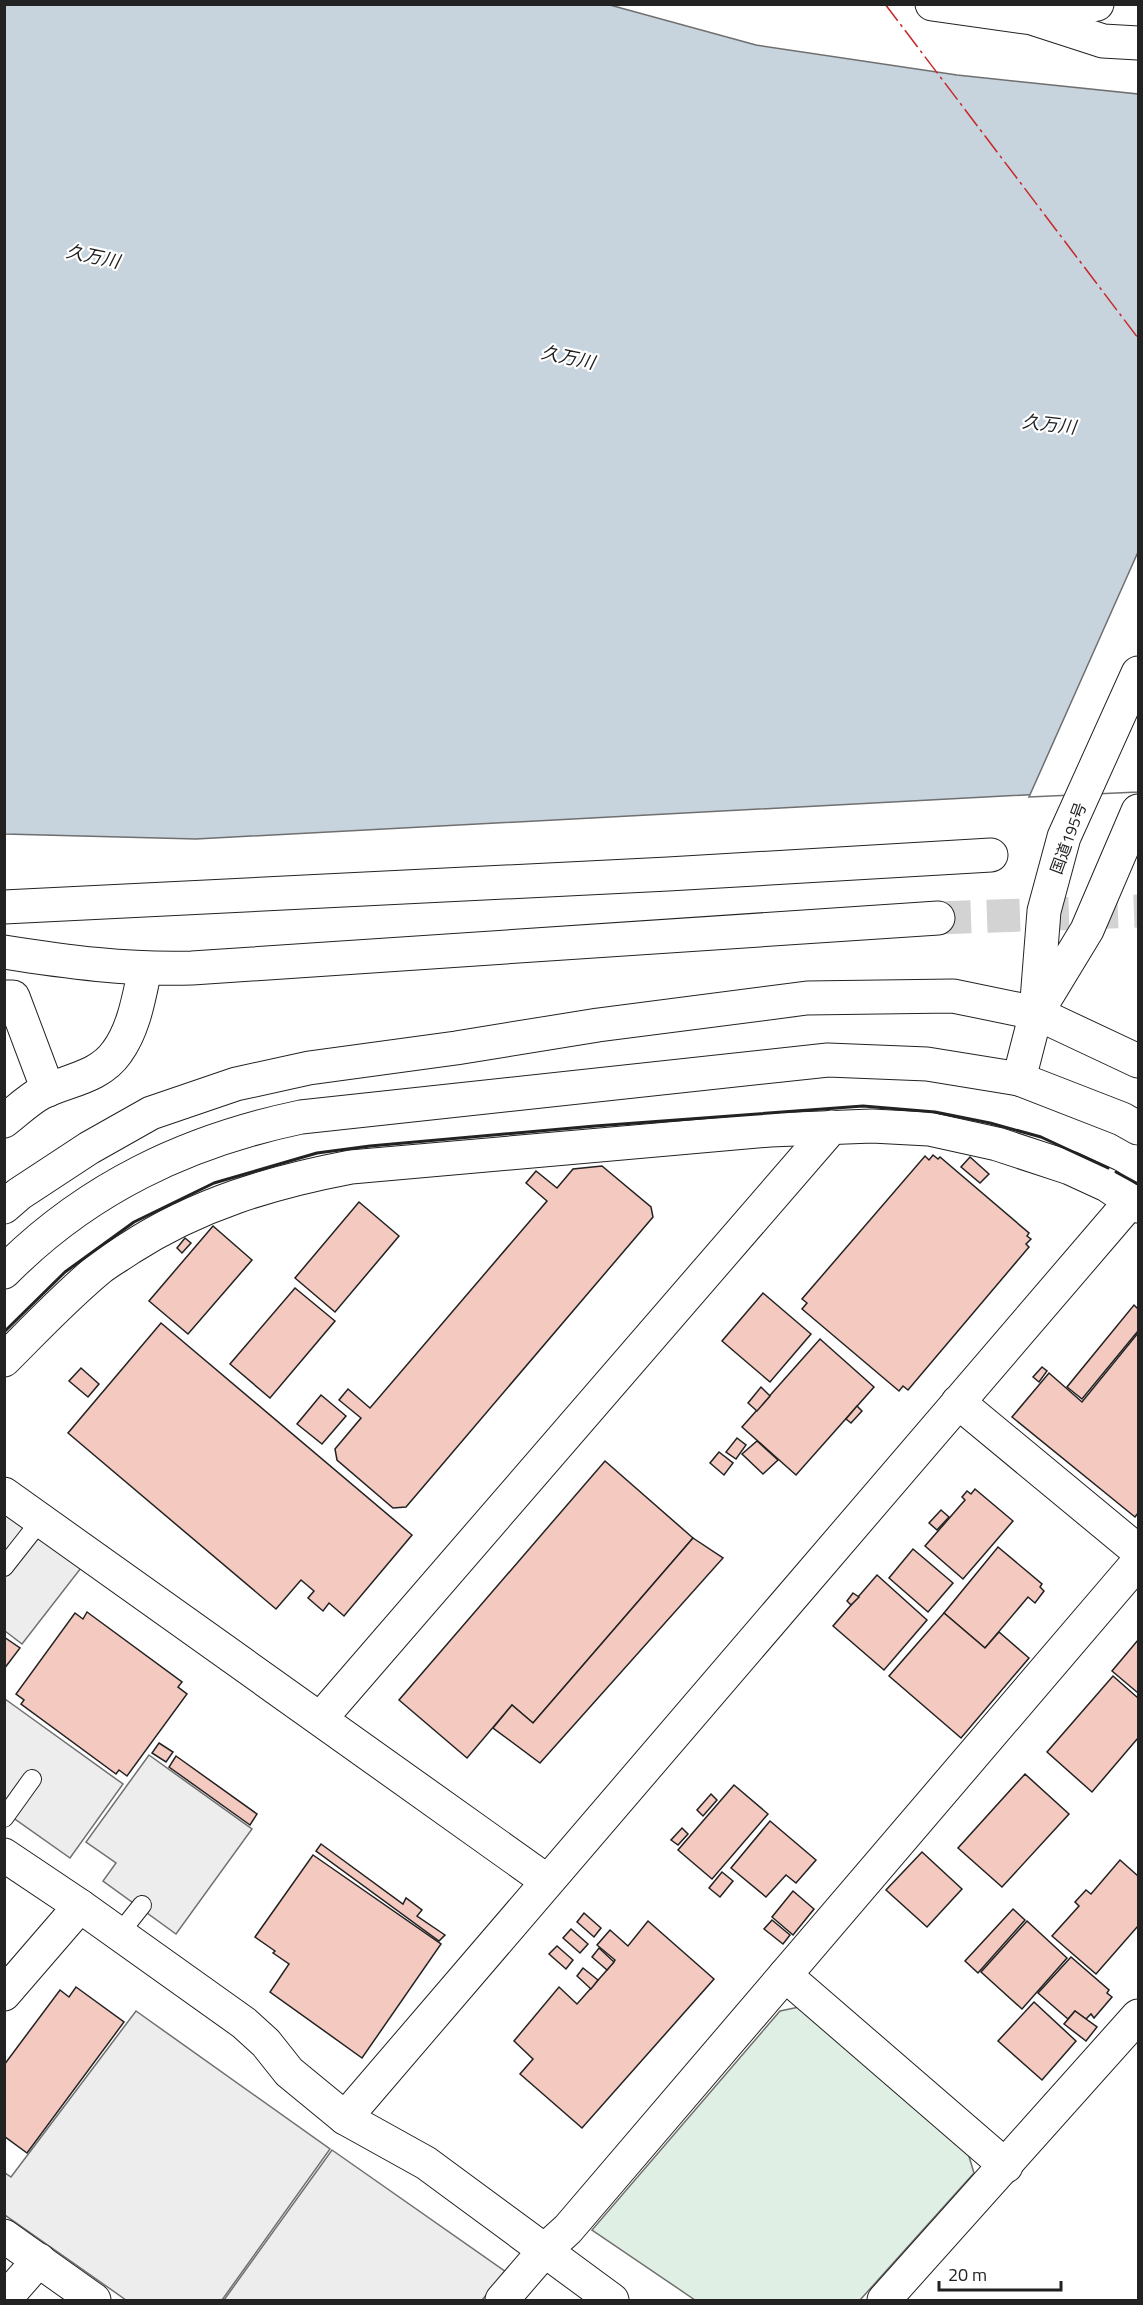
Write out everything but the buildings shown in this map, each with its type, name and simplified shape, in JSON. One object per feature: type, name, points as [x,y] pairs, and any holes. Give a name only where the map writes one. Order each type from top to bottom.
[{"type":"main road","points":[[932,4],[1032,18],[1104,41],[1138,43]]},
{"type":"main road","points":[[1032,18],[1097,4]]},
{"type":"main road","name":"国道195号","points":[[1019,1079],[1036,1013],[1044,910],[1064,837],[1138,673]]},
{"type":"main road","name":"国道195号","points":[[1036,1013],[1087,930],[1133,824]]},
{"type":"main road","points":[[4,907],[680,874],[991,855]]},
{"type":"main road","points":[[4,952],[71,963],[145,969],[314,961],[938,918]]},
{"type":"main road","points":[[4,1121],[39,1094],[74,1082],[102,1068],[117,1053],[136,1011],[145,969]]},
{"type":"main road","points":[[4,1207],[19,1194],[89,1148],[151,1113],[236,1084],[309,1068],[456,1048],[598,1025],[807,998],[954,996],[1036,1013],[1138,1061]]},
{"type":"main road","points":[[4,997],[13,997],[48,1090]]},
{"type":"main road","points":[[4,1272],[23,1252],[85,1203],[136,1174],[190,1149],[250,1128],[301,1117],[828,1060],[927,1064],[1019,1079],[1122,1119],[1138,1128]]},
{"type":"main road","points":[[4,1360],[101,1268],[149,1236],[197,1211],[237,1195],[282,1182],[351,1167],[770,1130],[872,1126],[929,1130],[997,1144],[1070,1168],[1107,1185],[1135,1203],[958,1402],[345,2118]]},
{"type":"main road","points":[[321,1718],[832,1127]]},
{"type":"main road","points":[[958,1402],[1138,1551]]},
{"type":"main road","points":[[4,1494],[547,1881]]},
{"type":"main road","points":[[502,2301],[545,2250],[569,2228],[1138,1562]]},
{"type":"main road","points":[[4,1856],[80,1906],[244,2023],[266,2043],[289,2072],[345,2118],[426,2163],[612,2301]]},
{"type":"main road","points":[[4,1994],[80,1906]]},
{"type":"main road","points":[[785,1975],[1006,2166]]},
{"type":"main road","points":[[884,2301],[1138,2016]]},
{"type":"main road","points":[[4,2236],[94,2301]]},
{"type":"main road","points":[[4,2300],[39,2260]]},
{"type":"lane","points":[[4,1567],[41,1520]]},
{"type":"lane","points":[[4,1818],[32,1779]]},
{"type":"lane","points":[[119,1934],[142,1905]]},
{"type":"green space","points":[[799,2007],[968,2153],[974,2173],[860,2300],[695,2300],[592,2230],[780,2011]]},
{"type":"shaded area","points":[[5,1514],[81,1568],[22,1644],[5,1631]]},
{"type":"shaded area","points":[[5,1699],[123,1784],[70,1858],[5,1812]]},
{"type":"shaded area","points":[[149,1755],[252,1829],[176,1934],[103,1881],[116,1863],[86,1842]]},
{"type":"shaded area","points":[[136,2011],[330,2149],[222,2300],[126,2300],[5,2215],[5,2173],[11,2177]]},
{"type":"shaded area","points":[[332,2150],[506,2272],[482,2300],[224,2300]]},
{"type":"water","name":"久万川","points":[[5,5],[610,5],[756,45],[957,75],[1138,94],[1138,789],[196,839],[5,834]]},
{"type":"pier","points":[[1138,552],[1138,792],[1029,797]]},
{"type":"tunnel","points":[[938,918],[1138,911]]},
{"type":"wall","points":[[4,1332],[65,1272],[134,1222],[214,1183],[317,1153],[370,1146],[595,1126],[863,1106],[935,1112],[990,1123],[1041,1137],[1108,1168]]},
{"type":"wall","points":[[1116,1172],[1138,1184]]},
{"type":"power","points":[[885,4],[1138,338]]}]
